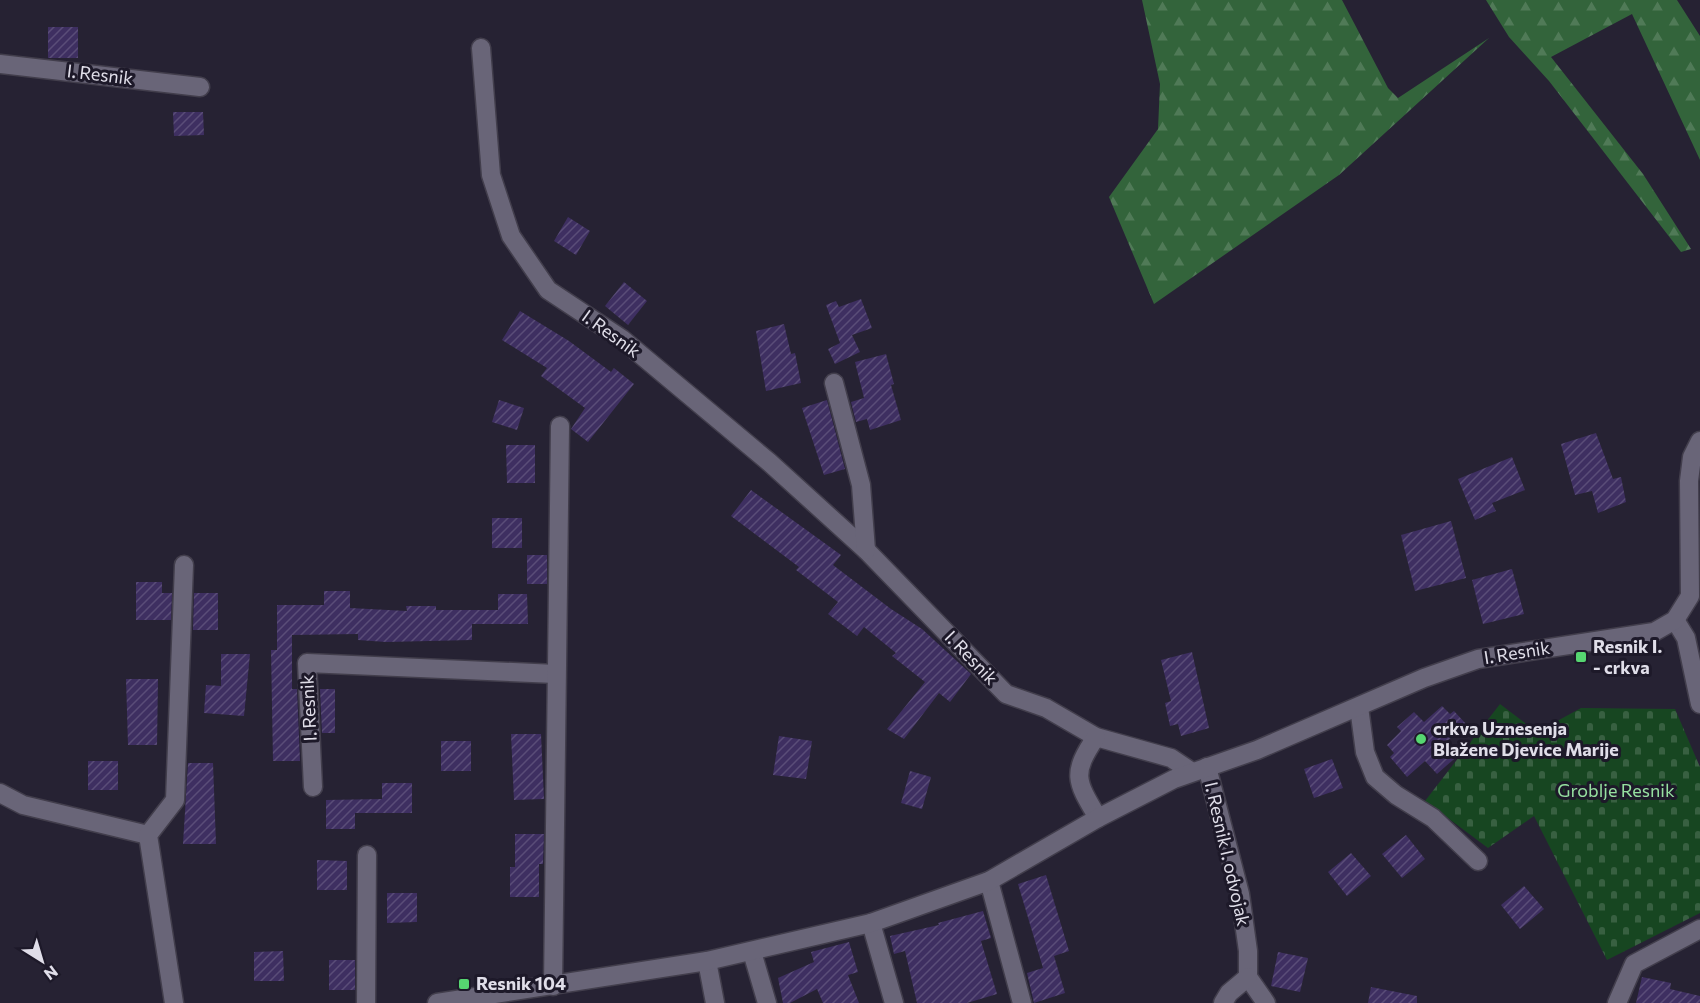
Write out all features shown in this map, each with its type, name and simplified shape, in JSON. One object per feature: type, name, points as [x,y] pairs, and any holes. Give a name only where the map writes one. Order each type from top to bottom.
[{"type":"street","name":"I. Resnik","points":[[480,48],[491,175],[512,236],[548,290],[621,339],[769,462],[866,550],[1006,694],[1046,708],[1096,737],[1171,758],[1199,770]]},
{"type":"street","name":"I. Resnik","points":[[0,64],[200,87]]},
{"type":"street","points":[[834,383],[861,484],[866,550]]},
{"type":"street","points":[[553,986],[560,426]]},
{"type":"street","points":[[1700,441],[1692,457],[1689,481],[1690,596],[1675,620],[1686,638],[1700,704]]},
{"type":"street","points":[[174,1003],[148,835],[175,800],[184,565]]},
{"type":"street","name":"I. Resnik","points":[[437,1003],[521,997],[553,986],[707,961],[871,923],[989,881],[1098,818],[1199,770],[1257,750],[1424,678],[1478,659],[1641,635],[1675,620]]},
{"type":"street","name":"I. Resnik","points":[[313,787],[307,663],[556,674]]},
{"type":"street","points":[[1359,707],[1365,752],[1375,777],[1396,795],[1433,818],[1478,861]]},
{"type":"street","points":[[1096,737],[1081,760],[1079,773],[1082,789],[1098,818]]},
{"type":"street","name":"I. Resnik I. odvojak","points":[[1199,770],[1240,894],[1248,951],[1248,977]]},
{"type":"street","points":[[0,793],[23,805],[148,835]]},
{"type":"street","points":[[366,1003],[367,855]]},
{"type":"street","points":[[989,881],[1022,1003]]},
{"type":"street","points":[[871,923],[894,1003]]},
{"type":"street","points":[[1617,1003],[1634,964],[1700,929]]},
{"type":"street","points":[[752,952],[767,1003]]},
{"type":"street","points":[[707,961],[715,1003]]},
{"type":"street","points":[[1222,1003],[1248,977],[1266,1003]]},
{"type":"green space","points":[[1142,0],[1342,0],[1388,88],[1398,98],[1489,38],[1339,175],[1154,304],[1109,197],[1158,129],[1160,84]]},
{"type":"green space","points":[[1486,0],[1677,0],[1700,36],[1700,160],[1632,14],[1551,57],[1643,174],[1691,249],[1681,252],[1549,81],[1509,37]]},
{"type":"green space","name":"Groblje Resnik","points":[[1500,704],[1537,732],[1581,708],[1675,709],[1700,767],[1700,913],[1607,960],[1534,816],[1488,848],[1425,801]]},
{"type":"building","points":[[48,27],[78,27],[78,58],[48,58]]},
{"type":"building","points":[[173,112],[203,112],[204,135],[174,136]]},
{"type":"building","points":[[568,217],[590,231],[576,255],[554,241]]},
{"type":"building","points":[[624,282],[647,301],[628,325],[605,306]]},
{"type":"building","points":[[861,299],[872,328],[852,335],[860,352],[835,364],[828,349],[840,343],[826,305],[836,301],[839,307]]},
{"type":"building","points":[[520,311],[569,341],[611,372],[614,368],[634,384],[588,442],[571,429],[585,408],[541,376],[547,368],[502,340]]},
{"type":"building","points":[[784,324],[791,354],[795,353],[801,383],[766,391],[756,331]]},
{"type":"building","points":[[886,354],[894,384],[891,385],[901,420],[870,430],[867,419],[856,422],[851,402],[864,398],[855,362]]},
{"type":"building","points":[[499,400],[524,408],[517,430],[492,422]]},
{"type":"building","points":[[827,400],[845,469],[824,475],[802,408]]},
{"type":"building","points":[[1596,433],[1613,479],[1621,477],[1626,502],[1598,513],[1592,491],[1575,495],[1561,444]]},
{"type":"building","points":[[506,445],[535,445],[535,483],[507,483]]},
{"type":"building","points":[[1512,457],[1525,490],[1492,503],[1496,511],[1475,520],[1458,479]]},
{"type":"building","points":[[751,490],[841,555],[833,565],[891,609],[922,629],[971,674],[950,702],[939,693],[904,739],[887,729],[925,682],[892,656],[896,653],[864,627],[857,636],[828,614],[838,602],[796,570],[799,567],[731,516]]},
{"type":"building","points":[[492,518],[522,518],[522,548],[492,548]]},
{"type":"building","points":[[1451,521],[1466,578],[1415,591],[1401,535]]},
{"type":"building","points":[[527,555],[547,555],[547,584],[527,584]]},
{"type":"building","points":[[1512,569],[1524,614],[1483,624],[1472,580]]},
{"type":"building","points":[[136,582],[162,582],[162,593],[172,593],[171,620],[136,620]]},
{"type":"building","points":[[324,591],[350,591],[350,608],[407,611],[406,606],[436,606],[436,610],[498,610],[498,594],[527,594],[528,624],[472,624],[472,640],[386,642],[358,640],[358,634],[292,635],[292,689],[297,689],[300,761],[273,761],[271,650],[277,650],[277,605],[324,605]]},
{"type":"building","points":[[194,593],[218,593],[218,630],[193,630]]},
{"type":"building","points":[[1192,652],[1209,728],[1181,736],[1178,724],[1170,726],[1165,703],[1171,701],[1161,660]]},
{"type":"building","points":[[221,654],[250,654],[244,716],[204,713],[206,685],[221,686]]},
{"type":"building","points":[[126,679],[158,679],[157,745],[128,745]]},
{"type":"building","points":[[320,689],[335,689],[335,733],[322,733]]},
{"type":"building","name":"crkva Uznesenja Blažene Djevice Marije","points":[[1442,706],[1450,714],[1454,711],[1466,724],[1442,746],[1454,759],[1437,774],[1425,761],[1407,777],[1390,757],[1394,753],[1387,745],[1401,731],[1397,727],[1414,712],[1424,722]]},
{"type":"building","points":[[511,734],[541,734],[544,799],[514,800]]},
{"type":"building","points":[[779,736],[812,741],[806,779],[773,775]]},
{"type":"building","points":[[441,741],[471,741],[471,771],[441,771]]},
{"type":"building","points":[[1332,759],[1343,788],[1314,798],[1304,769]]},
{"type":"building","points":[[88,761],[118,761],[118,790],[88,790]]},
{"type":"building","points":[[188,763],[213,763],[216,844],[183,844]]},
{"type":"building","points":[[910,771],[931,777],[922,809],[901,803]]},
{"type":"building","points":[[382,783],[412,783],[412,813],[355,813],[355,829],[326,829],[326,800],[382,799]]},
{"type":"building","points":[[515,834],[544,834],[543,864],[539,864],[539,897],[510,897],[510,867],[515,867]]},
{"type":"building","points":[[1406,835],[1425,859],[1402,878],[1382,854]]},
{"type":"building","points":[[1351,853],[1371,876],[1347,896],[1328,872]]},
{"type":"building","points":[[317,860],[347,861],[347,890],[317,890]]},
{"type":"building","points":[[1046,875],[1069,951],[1054,956],[1065,993],[1034,1003],[1027,973],[1043,968],[1018,884]]},
{"type":"building","points":[[1524,886],[1544,909],[1520,929],[1501,905]]},
{"type":"building","points":[[387,893],[417,893],[417,922],[387,923]]},
{"type":"building","points":[[983,911],[991,938],[981,941],[997,994],[967,1003],[917,1003],[905,951],[894,954],[890,936],[939,925],[938,923]]},
{"type":"building","points":[[849,942],[858,972],[848,975],[859,1003],[823,1003],[817,989],[790,1003],[783,1003],[778,978],[814,962],[811,952]]},
{"type":"building","points":[[283,951],[284,981],[254,981],[254,952]]},
{"type":"building","points":[[1278,952],[1308,958],[1300,992],[1271,986]]},
{"type":"building","points":[[329,960],[355,960],[355,990],[329,990]]},
{"type":"building","points":[[1642,977],[1671,983],[1670,989],[1700,996],[1700,1003],[1636,1003]]},
{"type":"building","points":[[1371,987],[1417,996],[1417,1003],[1368,1003]]},
{"type":"place","name":"Resnik I. - crkva","points":[[1581,657]]},
{"type":"place","name":"crkva Uznesenja Blažene Djevice Marije","points":[[1421,739]]},
{"type":"place","name":"Resnik 104","points":[[464,984]]}]
